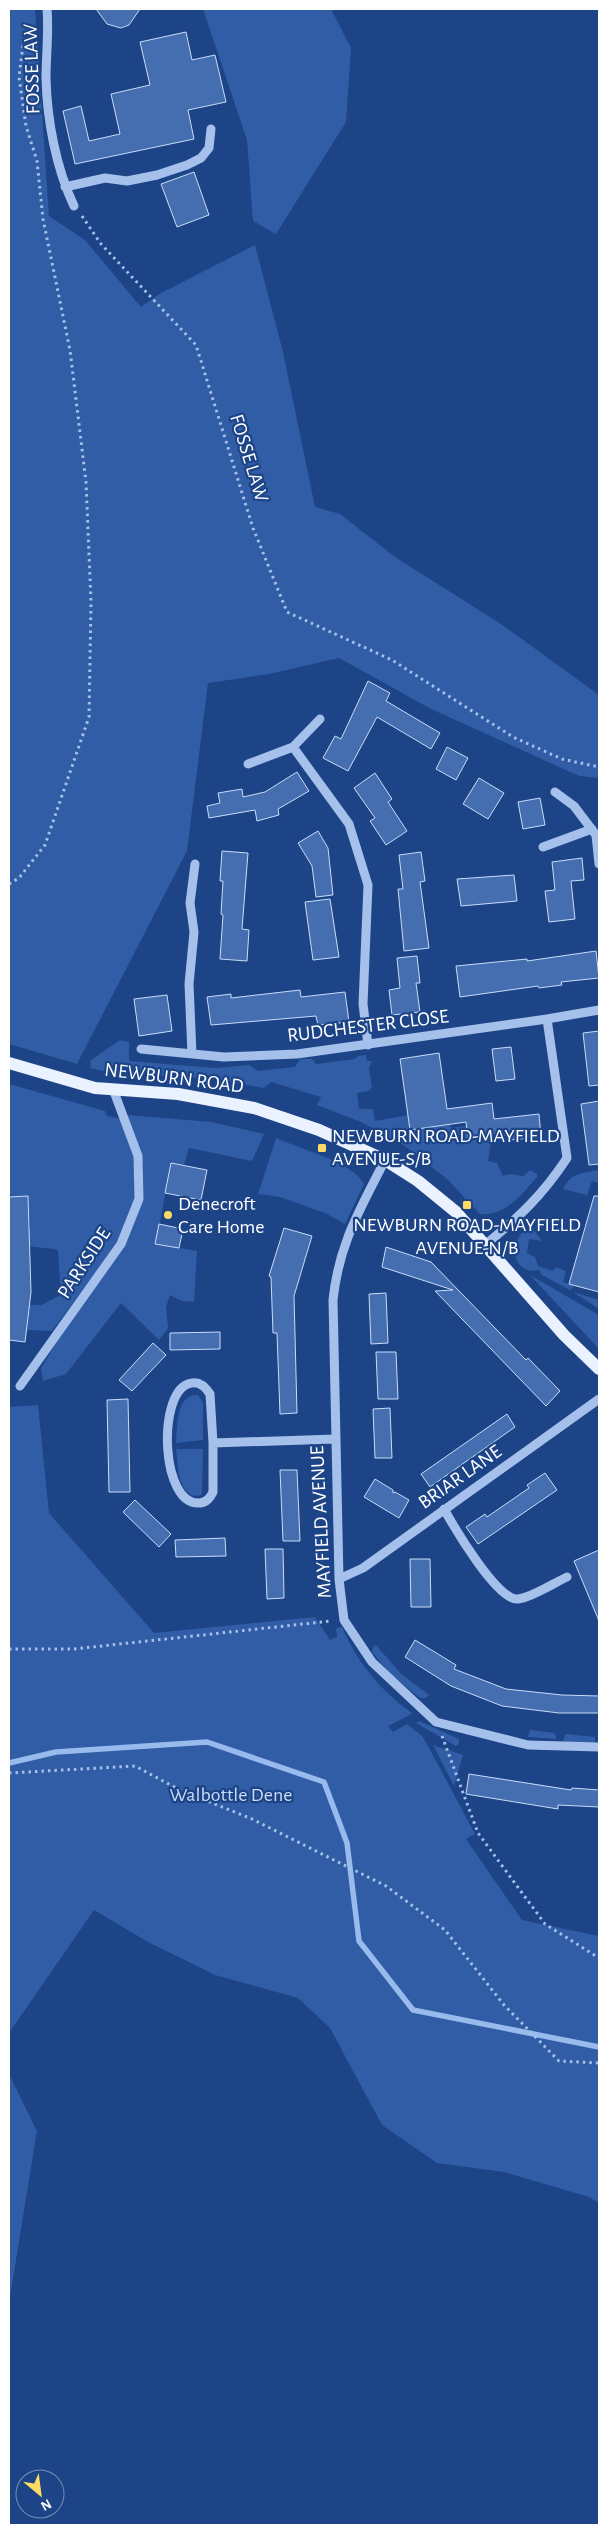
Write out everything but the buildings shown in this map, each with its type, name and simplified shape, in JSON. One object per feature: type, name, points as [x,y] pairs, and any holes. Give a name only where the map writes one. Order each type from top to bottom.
[{"type":"main road","name":"NEWBURN ROAD","points":[[9,1064],[95,1088],[178,1094],[254,1108],[320,1130],[385,1160],[418,1181],[456,1212],[564,1335],[599,1369]]},
{"type":"street","name":"FOSSE LAW","points":[[47,9],[46,79],[53,134],[65,187],[74,206]]},
{"type":"street","points":[[65,187],[105,178],[134,180],[187,165],[201,158],[209,148],[211,129]]},
{"type":"street","points":[[248,764],[293,747],[320,719]]},
{"type":"street","points":[[293,747],[349,824],[368,884],[363,1004],[368,1045]]},
{"type":"street","points":[[555,792],[574,806],[596,835],[599,864]]},
{"type":"street","points":[[543,847],[592,829]]},
{"type":"street","points":[[192,1054],[189,984],[194,932],[190,904],[195,864]]},
{"type":"street","name":"RUDCHESTER CLOSE","points":[[141,1049],[224,1057],[297,1054],[599,1010]]},
{"type":"street","points":[[485,1245],[516,1219],[547,1188],[567,1158],[547,1019]]},
{"type":"street","name":"PARKSIDE","points":[[20,1386],[120,1244],[139,1199],[138,1156],[113,1089]]},
{"type":"street","name":"MAYFIELD AVENUE","points":[[385,1160],[347,1235],[335,1278],[333,1300],[339,1579],[344,1620],[372,1662],[436,1722],[528,1745],[599,1747]]},
{"type":"street","points":[[189,1383],[199,1383],[206,1387],[210,1394],[213,1443],[213,1492],[210,1498],[203,1503],[193,1504],[183,1498],[177,1489],[167,1444],[175,1399],[179,1389],[189,1383]]},
{"type":"street","name":"BRIAR LANE","points":[[339,1579],[363,1568],[599,1399]]},
{"type":"street","points":[[213,1443],[335,1439]]},
{"type":"street","points":[[444,1510],[495,1584],[509,1598],[518,1599],[567,1577]]},
{"type":"path","points":[[9,884],[19,878],[44,845],[89,717],[91,602],[84,472],[70,350],[43,219],[37,161],[26,126],[19,77],[23,45],[48,36]]},
{"type":"path","name":"FOSSE LAW","points":[[74,206],[101,244],[196,345],[252,528],[287,612],[392,660],[513,736],[562,760],[599,767]]},
{"type":"path","points":[[9,1649],[74,1649],[344,1620]]},
{"type":"path","points":[[436,1722],[478,1833],[545,1924],[599,1958]]},
{"type":"path","points":[[9,1772],[135,1766],[180,1790],[252,1819],[386,1886],[445,1930],[504,2005],[559,2061],[599,2063]]},
{"type":"green space","points":[[9,9],[35,9],[49,216],[85,240],[141,307],[161,293],[255,245],[283,352],[315,507],[340,514],[395,557],[501,624],[599,695],[599,778],[579,776],[431,709],[339,658],[269,674],[208,683],[187,851],[77,1064],[9,1044]]},
{"type":"green space","points":[[203,9],[331,9],[351,48],[346,122],[276,234],[253,221],[247,140]]},
{"type":"green space","points":[[120,1040],[129,1042],[129,1061],[216,1068],[249,1065],[258,1071],[295,1067],[300,1059],[312,1059],[316,1064],[355,1059],[358,1056],[366,1055],[367,1061],[372,1061],[369,1068],[372,1087],[368,1091],[357,1093],[359,1109],[373,1109],[375,1121],[408,1115],[411,1130],[449,1124],[452,1128],[467,1126],[469,1139],[492,1137],[488,1161],[497,1163],[503,1176],[510,1174],[523,1176],[530,1170],[537,1174],[537,1177],[506,1208],[489,1214],[480,1214],[447,1179],[405,1146],[361,1122],[317,1105],[321,1097],[271,1082],[264,1088],[209,1078],[121,1075],[90,1068],[91,1060]]},
{"type":"green space","points":[[9,1084],[105,1111],[107,1116],[121,1119],[135,1157],[136,1197],[118,1243],[52,1331],[27,1330],[29,1305],[41,1305],[61,1295],[58,1250],[19,1244],[9,1237],[9,1230],[30,1229],[28,1196],[11,1197],[11,1194],[9,1194]]},
{"type":"green space","points":[[127,1115],[212,1122],[264,1134],[252,1161],[189,1148],[184,1165],[171,1163],[156,1244],[197,1251],[194,1302],[182,1301],[170,1295],[166,1307],[168,1328],[159,1340],[121,1303],[66,1374],[43,1381],[41,1368],[142,1200],[143,1165]]},
{"type":"green space","points":[[276,1138],[337,1162],[358,1176],[364,1184],[345,1224],[325,1213],[280,1197],[258,1194]]},
{"type":"green space","points":[[599,1170],[599,1183],[592,1181],[587,1195],[563,1189],[573,1177],[582,1173]]},
{"type":"green space","points":[[526,1229],[530,1232],[533,1229],[542,1241],[529,1239],[527,1253],[535,1257],[538,1266],[553,1271],[556,1267],[566,1271],[563,1282],[575,1286],[570,1290],[542,1275],[539,1270],[531,1271],[524,1269],[519,1264],[515,1251],[516,1243]]},
{"type":"green space","points":[[530,1275],[599,1315],[599,1349]]},
{"type":"green space","points":[[573,1292],[599,1300],[599,1309]]},
{"type":"green space","points":[[198,1395],[203,1403],[203,1440],[176,1443],[179,1413],[182,1405],[191,1396]]},
{"type":"green space","name":"Walbottle Dene","points":[[38,1405],[49,1513],[154,1633],[315,1617],[330,1640],[337,1637],[336,1628],[342,1627],[362,1664],[390,1695],[412,1713],[388,1726],[393,1732],[407,1724],[422,1736],[475,1834],[466,1839],[522,1920],[599,1936],[599,2203],[589,2197],[504,2172],[437,2163],[382,2125],[330,2028],[298,1998],[215,1975],[148,1942],[94,1910],[9,2033],[9,1407]]},
{"type":"green space","points":[[176,1449],[203,1449],[202,1495],[194,1496],[184,1488],[179,1476]]},
{"type":"green space","points":[[376,1645],[401,1674],[429,1695],[426,1698],[420,1698],[389,1673],[372,1652],[373,1647]]},
{"type":"green space","points":[[419,1721],[459,1739],[459,1744],[456,1746],[416,1723]]},
{"type":"green space","points":[[530,1730],[555,1733],[556,1739],[528,1737]]},
{"type":"green space","points":[[565,1734],[595,1737],[595,1742],[585,1744],[563,1742]]},
{"type":"green space","points":[[433,1745],[463,1755],[454,1786]]},
{"type":"green space","points":[[9,2074],[37,2131],[9,2303]]},
{"type":"waterway","points":[[9,1763],[56,1752],[207,1742],[324,1782],[347,1843],[359,1941],[413,2010],[599,2047]]},
{"type":"place","name":"NEWBURN ROAD-MAYFIELD AVENUE-S/B","points":[[322,1148]]},
{"type":"place","name":"NEWBURN ROAD-MAYFIELD AVENUE-N/B","points":[[467,1205]]},
{"type":"place","name":"Denecroft Care Home","points":[[168,1215]]}]
